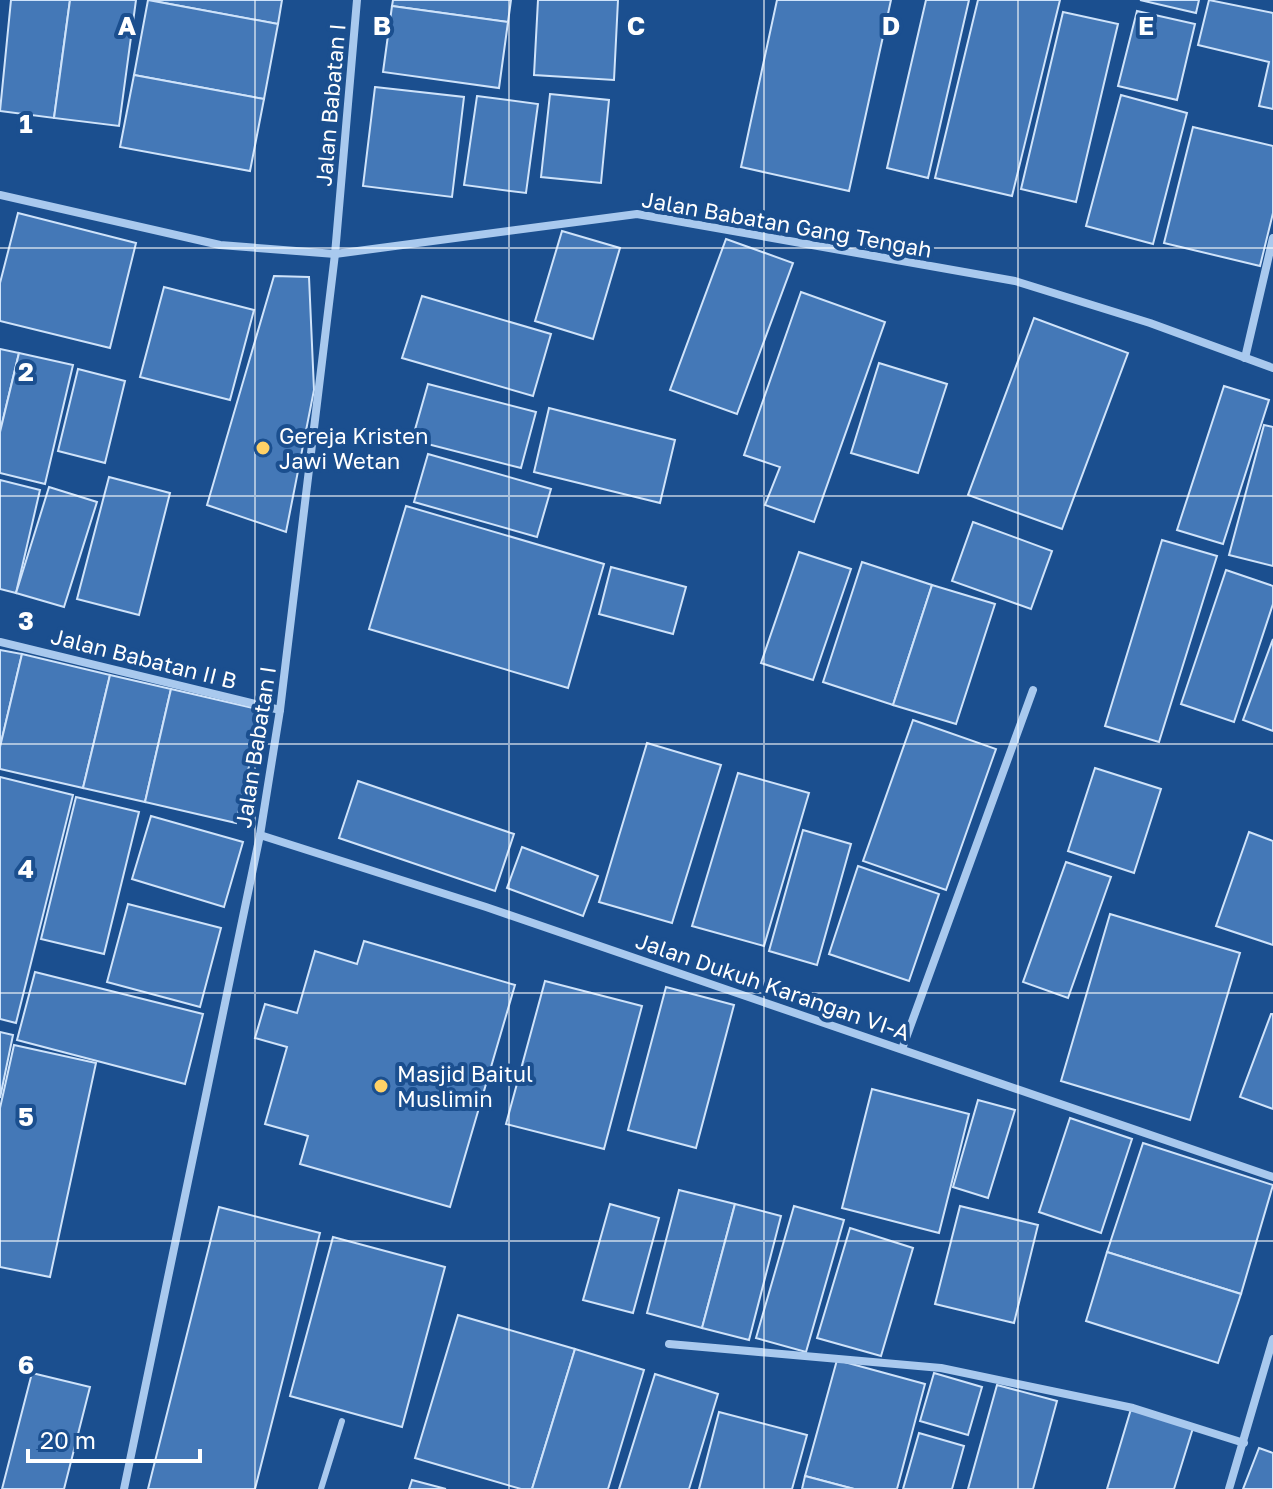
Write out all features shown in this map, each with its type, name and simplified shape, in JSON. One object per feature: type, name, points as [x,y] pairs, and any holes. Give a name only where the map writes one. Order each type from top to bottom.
[{"type":"street","name":"Jalan Babatan I","points":[[124,1489],[260,835],[280,710],[335,254],[357,0]]},
{"type":"street","name":"Jalan Babatan Gang Tengah","points":[[0,195],[220,245],[335,254],[637,214],[1015,281],[1273,368]]},
{"type":"street","points":[[1245,358],[1273,238]]},
{"type":"street","name":"Jalan Babatan II B","points":[[0,642],[280,710]]},
{"type":"street","points":[[902,1049],[1033,690]]},
{"type":"street","name":"Jalan Dukuh Karangan VI-A","points":[[260,835],[902,1049],[1273,1177]]},
{"type":"street","points":[[1229,1489],[1273,1339]]},
{"type":"street","points":[[669,1344],[941,1368],[1133,1408],[1244,1443]]},
{"type":"lane","points":[[321,1489],[342,1421]]},
{"type":"building","points":[[11,0],[70,0],[54,118],[0,111]]},
{"type":"building","points":[[70,0],[136,0],[119,126],[54,118]]},
{"type":"building","points":[[148,0],[282,0],[278,24]]},
{"type":"building","points":[[148,0],[278,24],[264,99],[134,75]]},
{"type":"building","points":[[393,0],[511,0],[508,22],[392,6]]},
{"type":"building","points":[[538,0],[618,0],[614,80],[534,75]]},
{"type":"building","points":[[777,0],[891,0],[849,191],[741,167]]},
{"type":"building","points":[[926,0],[969,0],[928,178],[887,168]]},
{"type":"building","points":[[978,0],[1060,0],[1012,196],[935,178]]},
{"type":"building","points":[[1140,0],[1199,0],[1196,13]]},
{"type":"building","points":[[1209,0],[1273,13],[1273,109],[1259,106],[1269,62],[1198,45]]},
{"type":"building","points":[[392,6],[508,22],[499,88],[383,72]]},
{"type":"building","points":[[1137,11],[1195,24],[1177,100],[1118,86]]},
{"type":"building","points":[[1063,12],[1118,24],[1076,202],[1021,189]]},
{"type":"building","points":[[134,75],[264,99],[250,171],[120,147]]},
{"type":"building","points":[[375,87],[464,97],[452,197],[363,186]]},
{"type":"building","points":[[550,94],[609,100],[601,183],[541,177]]},
{"type":"building","points":[[1121,95],[1187,113],[1153,244],[1086,226]]},
{"type":"building","points":[[477,96],[538,104],[526,193],[464,185]]},
{"type":"building","points":[[1193,127],[1273,146],[1273,213],[1260,266],[1164,243]]},
{"type":"building","points":[[18,213],[136,243],[110,348],[0,321],[0,283]]},
{"type":"building","points":[[562,231],[620,248],[593,339],[535,321]]},
{"type":"building","points":[[726,239],[793,263],[737,414],[670,390]]},
{"type":"building","name":"Gereja Kristen Jawi Wetan","points":[[274,276],[309,277],[314,390],[286,532],[207,505]]},
{"type":"building","points":[[164,287],[254,310],[230,400],[140,377]]},
{"type":"building","points":[[801,292],[885,322],[814,522],[765,505],[780,467],[744,455]]},
{"type":"building","points":[[422,296],[551,334],[533,396],[402,358]]},
{"type":"building","points":[[1034,318],[1128,353],[1062,529],[968,495]]},
{"type":"building","points":[[0,349],[19,353],[0,432]]},
{"type":"building","points":[[19,353],[73,365],[45,484],[0,473],[0,432]]},
{"type":"building","points":[[879,363],[947,384],[918,473],[851,453]]},
{"type":"building","points":[[78,369],[125,381],[105,463],[58,451]]},
{"type":"building","points":[[428,384],[536,412],[521,468],[412,440]]},
{"type":"building","points":[[1224,386],[1269,400],[1223,544],[1177,530]]},
{"type":"building","points":[[549,408],[675,440],[660,503],[534,472]]},
{"type":"building","points":[[1264,425],[1273,427],[1273,566],[1229,555]]},
{"type":"building","points":[[428,454],[551,489],[537,537],[414,502]]},
{"type":"building","points":[[109,477],[170,493],[139,615],[77,599]]},
{"type":"building","points":[[0,480],[40,490],[16,593],[0,589]]},
{"type":"building","points":[[49,487],[97,502],[64,607],[16,593]]},
{"type":"building","points":[[406,506],[604,564],[568,688],[369,629]]},
{"type":"building","points":[[973,522],[1052,551],[1031,609],[952,581]]},
{"type":"building","points":[[1162,540],[1217,556],[1159,742],[1105,726]]},
{"type":"building","points":[[799,552],[851,569],[813,680],[761,663]]},
{"type":"building","points":[[862,562],[932,585],[893,705],[823,682]]},
{"type":"building","points":[[611,567],[686,587],[673,634],[599,614]]},
{"type":"building","points":[[1226,570],[1273,586],[1273,604],[1234,722],[1181,704]]},
{"type":"building","points":[[932,585],[995,604],[956,724],[893,705]]},
{"type":"building","points":[[1273,639],[1273,731],[1243,720]]},
{"type":"building","points":[[0,650],[22,654],[0,747]]},
{"type":"building","points":[[22,654],[110,675],[83,788],[0,769],[0,747]]},
{"type":"building","points":[[110,675],[171,689],[145,802],[83,788]]},
{"type":"building","points":[[171,689],[262,710],[236,823],[145,802]]},
{"type":"building","points":[[913,720],[996,749],[946,890],[863,861]]},
{"type":"building","points":[[647,743],[721,765],[672,923],[599,902]]},
{"type":"building","points":[[1095,768],[1161,789],[1134,873],[1068,851]]},
{"type":"building","points":[[738,773],[809,793],[764,946],[692,926]]},
{"type":"building","points":[[0,777],[73,795],[16,1023],[0,1019]]},
{"type":"building","points":[[358,781],[514,834],[495,891],[339,838]]},
{"type":"building","points":[[76,797],[139,812],[104,954],[41,939]]},
{"type":"building","points":[[151,816],[243,842],[224,907],[132,879]]},
{"type":"building","points":[[803,830],[851,844],[817,965],[769,951]]},
{"type":"building","points":[[1249,832],[1273,841],[1273,945],[1216,926]]},
{"type":"building","points":[[522,847],[598,876],[583,916],[507,888]]},
{"type":"building","points":[[1066,862],[1111,877],[1068,998],[1023,982]]},
{"type":"building","points":[[858,866],[939,894],[909,981],[829,954]]},
{"type":"building","points":[[128,904],[221,928],[200,1007],[107,982]]},
{"type":"building","points":[[1110,914],[1240,953],[1190,1120],[1061,1081]]},
{"type":"building","name":"Masjid Baitul Muslimin","points":[[364,941],[515,985],[450,1207],[300,1164],[308,1136],[265,1124],[287,1047],[255,1038],[265,1004],[297,1013],[315,951],[357,964]]},
{"type":"building","points":[[35,972],[203,1014],[185,1084],[17,1040]]},
{"type":"building","points":[[545,981],[642,1006],[604,1149],[506,1124]]},
{"type":"building","points":[[666,987],[734,1005],[696,1148],[628,1130]]},
{"type":"building","points":[[1273,1014],[1273,1109],[1240,1097]]},
{"type":"building","points":[[0,1032],[13,1035],[0,1098]]},
{"type":"building","points":[[14,1045],[96,1063],[50,1277],[0,1267],[0,1108]]},
{"type":"building","points":[[872,1089],[969,1114],[939,1233],[842,1208]]},
{"type":"building","points":[[978,1100],[1015,1110],[988,1198],[953,1187]]},
{"type":"building","points":[[1070,1118],[1132,1139],[1101,1233],[1039,1212]]},
{"type":"building","points":[[1143,1143],[1273,1185],[1241,1294],[1107,1252]]},
{"type":"building","points":[[679,1190],[735,1204],[702,1328],[647,1313]]},
{"type":"building","points":[[610,1204],[659,1218],[633,1313],[583,1300]]},
{"type":"building","points":[[735,1204],[781,1216],[749,1340],[702,1328]]},
{"type":"building","points":[[794,1206],[844,1220],[806,1352],[756,1338]]},
{"type":"building","points":[[960,1206],[1038,1225],[1014,1323],[935,1304]]},
{"type":"building","points":[[219,1207],[320,1233],[255,1489],[148,1489]]},
{"type":"building","points":[[850,1228],[913,1248],[881,1356],[817,1338]]},
{"type":"building","points":[[333,1237],[445,1267],[402,1427],[290,1396]]},
{"type":"building","points":[[1107,1252],[1241,1294],[1218,1363],[1086,1321]]},
{"type":"building","points":[[458,1315],[575,1349],[532,1489],[521,1489],[415,1458]]},
{"type":"building","points":[[575,1349],[644,1370],[608,1489],[532,1489]]},
{"type":"building","points":[[837,1360],[925,1384],[897,1489],[854,1489],[805,1476]]},
{"type":"building","points":[[32,1373],[90,1387],[64,1489],[2,1489]]},
{"type":"building","points":[[934,1373],[982,1387],[968,1435],[920,1421]]},
{"type":"building","points":[[655,1374],[718,1394],[689,1489],[619,1489]]},
{"type":"building","points":[[997,1385],[1057,1401],[1033,1489],[968,1489]]},
{"type":"building","points":[[1131,1409],[1193,1428],[1174,1489],[1107,1489]]},
{"type":"building","points":[[719,1412],[807,1435],[792,1489],[699,1489]]},
{"type":"building","points":[[919,1433],[964,1446],[952,1489],[903,1489]]},
{"type":"building","points":[[1259,1448],[1273,1453],[1273,1489],[1243,1489]]},
{"type":"building","points":[[805,1476],[854,1489],[802,1489]]},
{"type":"building","points":[[412,1480],[446,1489],[409,1489]]},
{"type":"place","name":"Gereja Kristen Jawi Wetan","points":[[263,448]]},
{"type":"place","name":"Masjid Baitul Muslimin","points":[[381,1086]]}]
